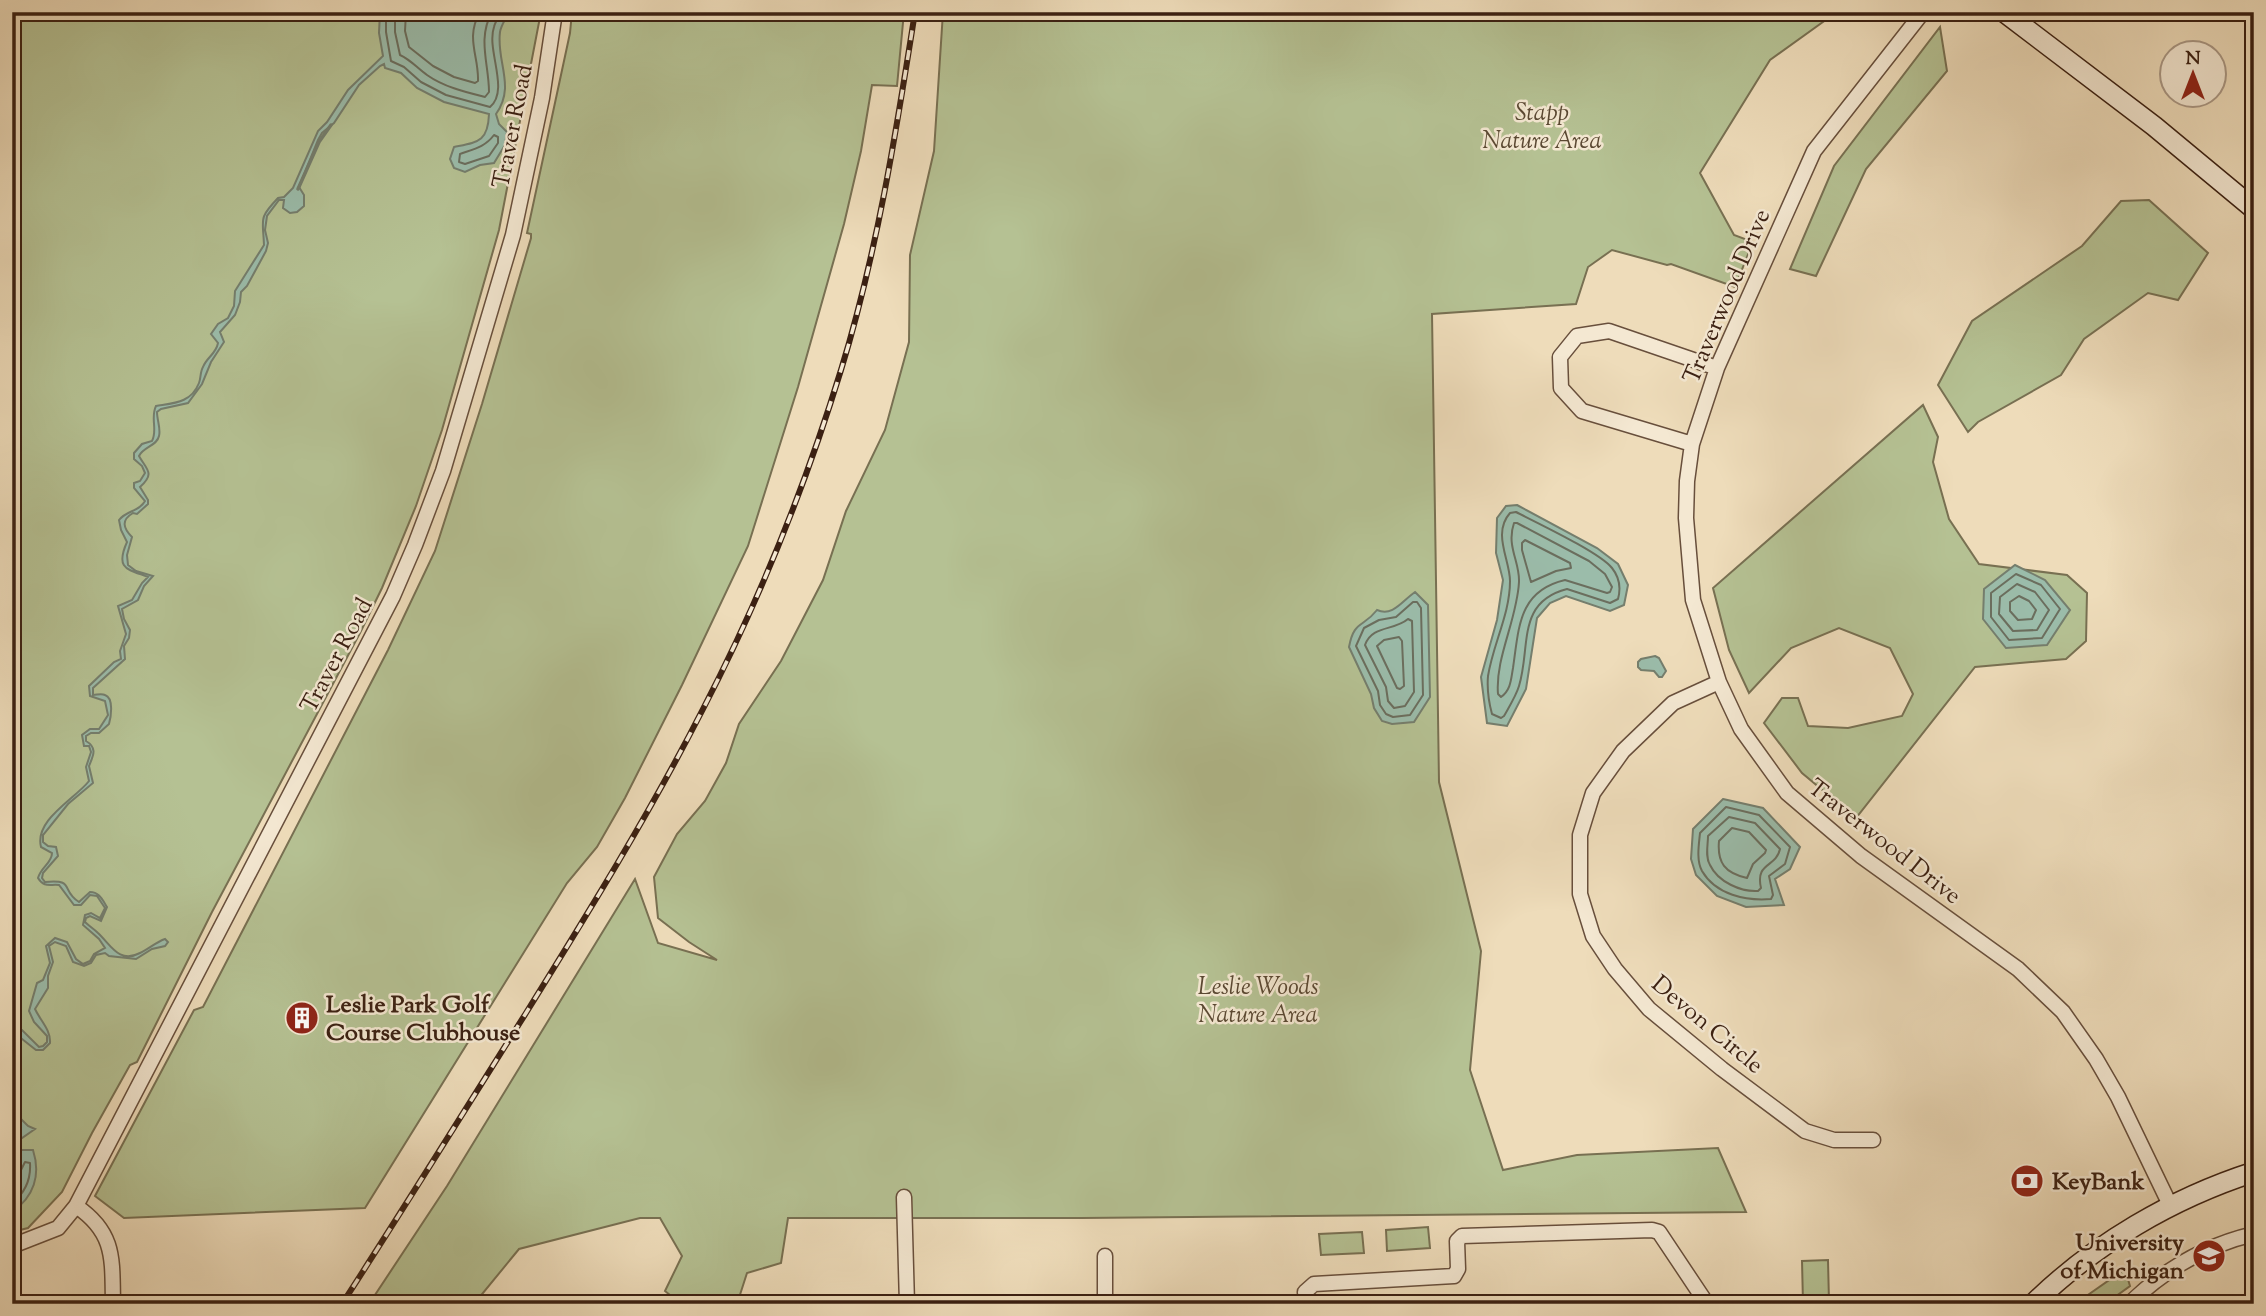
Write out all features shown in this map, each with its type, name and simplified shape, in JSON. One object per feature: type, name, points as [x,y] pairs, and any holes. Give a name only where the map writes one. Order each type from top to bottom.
[{"type":"street","name":"Traver Road","points":[[12,1246],[58,1228],[76,1206],[393,596],[443,471],[513,235],[542,98],[555,12]]},
{"type":"street","name":"Traverwood Drive","points":[[1923,12],[1814,151],[1717,368],[1692,444],[1687,481],[1686,518],[1693,600],[1719,682],[1741,729],[1787,793],[1861,856],[2018,970],[2063,1012],[2096,1059],[2118,1097],[2171,1207]]},
{"type":"street","points":[[2004,12],[2154,126],[2254,209]]},
{"type":"street","points":[[1692,444],[1582,411],[1561,388],[1560,357],[1577,336],[1609,331],[1717,368]]},
{"type":"street","name":"Devon Circle","points":[[1719,682],[1673,702],[1623,751],[1593,793],[1580,835],[1580,894],[1593,936],[1615,969],[1648,1009],[1805,1131],[1834,1140],[1873,1140]]},
{"type":"street","points":[[2033,1304],[2052,1285],[2141,1223],[2228,1180],[2254,1172]]},
{"type":"street","points":[[904,1197],[907,1304]]},
{"type":"street","points":[[76,1206],[88,1215],[107,1239],[112,1254],[113,1304]]},
{"type":"street","points":[[1306,1304],[1306,1292],[1314,1284],[1448,1278],[1457,1273],[1457,1241],[1462,1236],[1652,1230],[1659,1232],[1707,1304]]},
{"type":"street","points":[[2129,1304],[2162,1275],[2182,1262],[2213,1247],[2254,1234]]},
{"type":"street","points":[[1105,1256],[1105,1304]]},
{"type":"green space","points":[[12,12],[541,12],[499,230],[442,430],[416,506],[382,588],[212,912],[137,1062],[130,1065],[62,1192],[28,1228],[12,1232]]},
{"type":"green space","points":[[572,12],[904,12],[897,86],[872,85],[861,151],[844,224],[798,387],[748,546],[682,685],[597,847],[567,883],[365,1208],[124,1218],[95,1196],[194,1010],[203,1007],[388,650],[435,551],[531,238],[531,234],[527,233],[570,33]]},
{"type":"green space","points":[[943,12],[1834,14],[1770,60],[1700,173],[1734,235],[1753,242],[1735,287],[1671,264],[1612,250],[1588,267],[1576,304],[1432,314],[1439,782],[1481,951],[1470,1070],[1503,1170],[1577,1155],[1718,1148],[1746,1212],[788,1218],[781,1263],[747,1273],[737,1304],[681,1304],[665,1291],[682,1256],[660,1218],[640,1218],[519,1249],[474,1304],[369,1304],[447,1186],[635,879],[658,943],[717,960],[658,918],[654,877],[677,834],[705,801],[726,763],[739,724],[781,661],[823,580],[846,511],[885,430],[909,342],[910,255],[934,151]]},
{"type":"green space","points":[[1940,27],[1947,71],[1866,169],[1816,276],[1790,269],[1834,166]]},
{"type":"green space","points":[[2149,200],[2208,253],[2178,300],[2148,293],[2084,339],[2061,375],[1978,422],[1968,432],[1938,385],[1972,321],[2082,246],[2121,201]]},
{"type":"green space","points":[[1923,405],[1938,437],[1933,462],[1949,519],[1979,564],[2067,575],[2087,593],[2086,641],[2066,659],[1975,667],[1856,818],[1802,773],[1764,723],[1782,698],[1798,698],[1808,726],[1848,728],[1902,716],[1913,694],[1890,648],[1839,628],[1791,648],[1749,693],[1729,650],[1713,588]]},
{"type":"green space","points":[[1428,1227],[1430,1248],[1387,1251],[1386,1230]]},
{"type":"green space","points":[[1362,1232],[1364,1253],[1321,1255],[1319,1234]]},
{"type":"green space","points":[[1828,1260],[1829,1302],[1803,1303],[1802,1261]]},
{"type":"green space","points":[[2125,1269],[2130,1286],[2105,1304],[2075,1304]]},
{"type":"water","points":[[380,12],[509,12],[500,32],[505,94],[496,114],[499,124],[507,132],[505,145],[494,163],[480,165],[465,172],[454,168],[450,159],[454,147],[480,139],[486,130],[489,114],[444,102],[417,88],[401,73],[385,68],[384,64],[380,66],[359,85],[334,123],[318,140],[299,187],[304,195],[304,206],[297,212],[290,213],[283,208],[284,200],[279,200],[267,216],[266,251],[241,292],[235,315],[220,332],[224,342],[211,362],[202,384],[188,403],[157,412],[160,430],[158,439],[139,456],[149,474],[140,487],[148,504],[137,514],[129,516],[125,524],[132,537],[127,555],[128,565],[136,571],[153,576],[144,586],[138,600],[122,609],[130,630],[124,646],[125,659],[93,688],[93,695],[102,694],[108,697],[111,708],[109,724],[99,733],[86,736],[86,741],[93,749],[89,766],[93,783],[68,804],[43,835],[43,842],[56,847],[58,856],[43,873],[42,878],[45,882],[61,882],[79,902],[90,892],[96,893],[107,907],[101,921],[90,916],[85,922],[121,955],[133,956],[165,939],[168,942],[165,946],[152,949],[136,959],[109,956],[105,953],[96,955],[91,963],[84,966],[73,962],[66,946],[55,942],[49,946],[53,962],[48,976],[48,988],[35,1009],[47,1029],[50,1043],[43,1050],[36,1050],[17,1035],[12,1036],[12,1031],[22,1030],[39,1047],[47,1042],[47,1036],[34,1022],[29,1011],[37,983],[43,980],[50,963],[46,946],[55,938],[67,942],[76,959],[83,964],[105,948],[83,925],[85,915],[91,913],[100,918],[105,908],[97,896],[90,895],[81,905],[74,905],[59,885],[45,884],[38,878],[52,853],[41,847],[40,837],[49,819],[89,781],[86,767],[91,752],[89,746],[84,746],[82,735],[90,729],[99,729],[108,715],[105,701],[90,696],[89,686],[114,662],[121,659],[120,651],[126,634],[118,606],[132,600],[148,577],[129,570],[122,558],[127,542],[119,520],[145,501],[134,488],[134,483],[140,481],[145,473],[134,459],[134,453],[142,444],[152,441],[156,406],[181,401],[196,390],[202,369],[218,343],[211,334],[218,324],[228,318],[234,306],[235,291],[264,245],[263,224],[267,210],[293,188],[318,131],[348,90],[383,56],[379,33]]},
{"type":"water","points":[[1517,505],[1597,548],[1618,564],[1628,585],[1624,605],[1610,611],[1566,596],[1550,603],[1537,618],[1526,689],[1507,726],[1487,723],[1481,677],[1497,620],[1503,580],[1496,553],[1497,518],[1506,506]]},
{"type":"water","points":[[2015,565],[2045,580],[2070,610],[2047,645],[2006,648],[1983,619],[1984,589]]},
{"type":"water","points":[[1415,592],[1428,605],[1430,697],[1414,722],[1392,724],[1382,721],[1374,708],[1371,694],[1349,647],[1356,628],[1377,610],[1393,610]]},
{"type":"water","points":[[1655,656],[1666,671],[1662,677],[1654,671],[1641,670],[1638,667],[1641,659]]},
{"type":"water","points":[[1723,799],[1763,808],[1800,847],[1790,869],[1775,879],[1784,905],[1746,907],[1717,896],[1696,875],[1691,859],[1693,829]]},
{"type":"water","points":[[12,1110],[28,1126],[35,1129],[16,1140],[12,1136]]},
{"type":"water","points":[[33,1150],[36,1177],[26,1200],[12,1212],[12,1169],[16,1166],[18,1152]]},
{"type":"waterway","points":[[298,189],[319,142],[331,125]]},
{"type":"railway","points":[[342,1304],[526,1013],[640,825],[724,668],[762,585],[812,457],[854,326],[884,193],[915,12]]},
{"type":"place","name":"Leslie Park Golf Course Clubhouse","points":[[302,1018]]},
{"type":"place","name":"KeyBank","points":[[2027,1181]]},
{"type":"place","name":"University of Michigan","points":[[2209,1256]]},
{"type":"park label","name":"Stapp Nature Area","points":[[1542,126]]},
{"type":"park label","name":"Leslie Woods Nature Area","points":[[1258,1000]]}]
